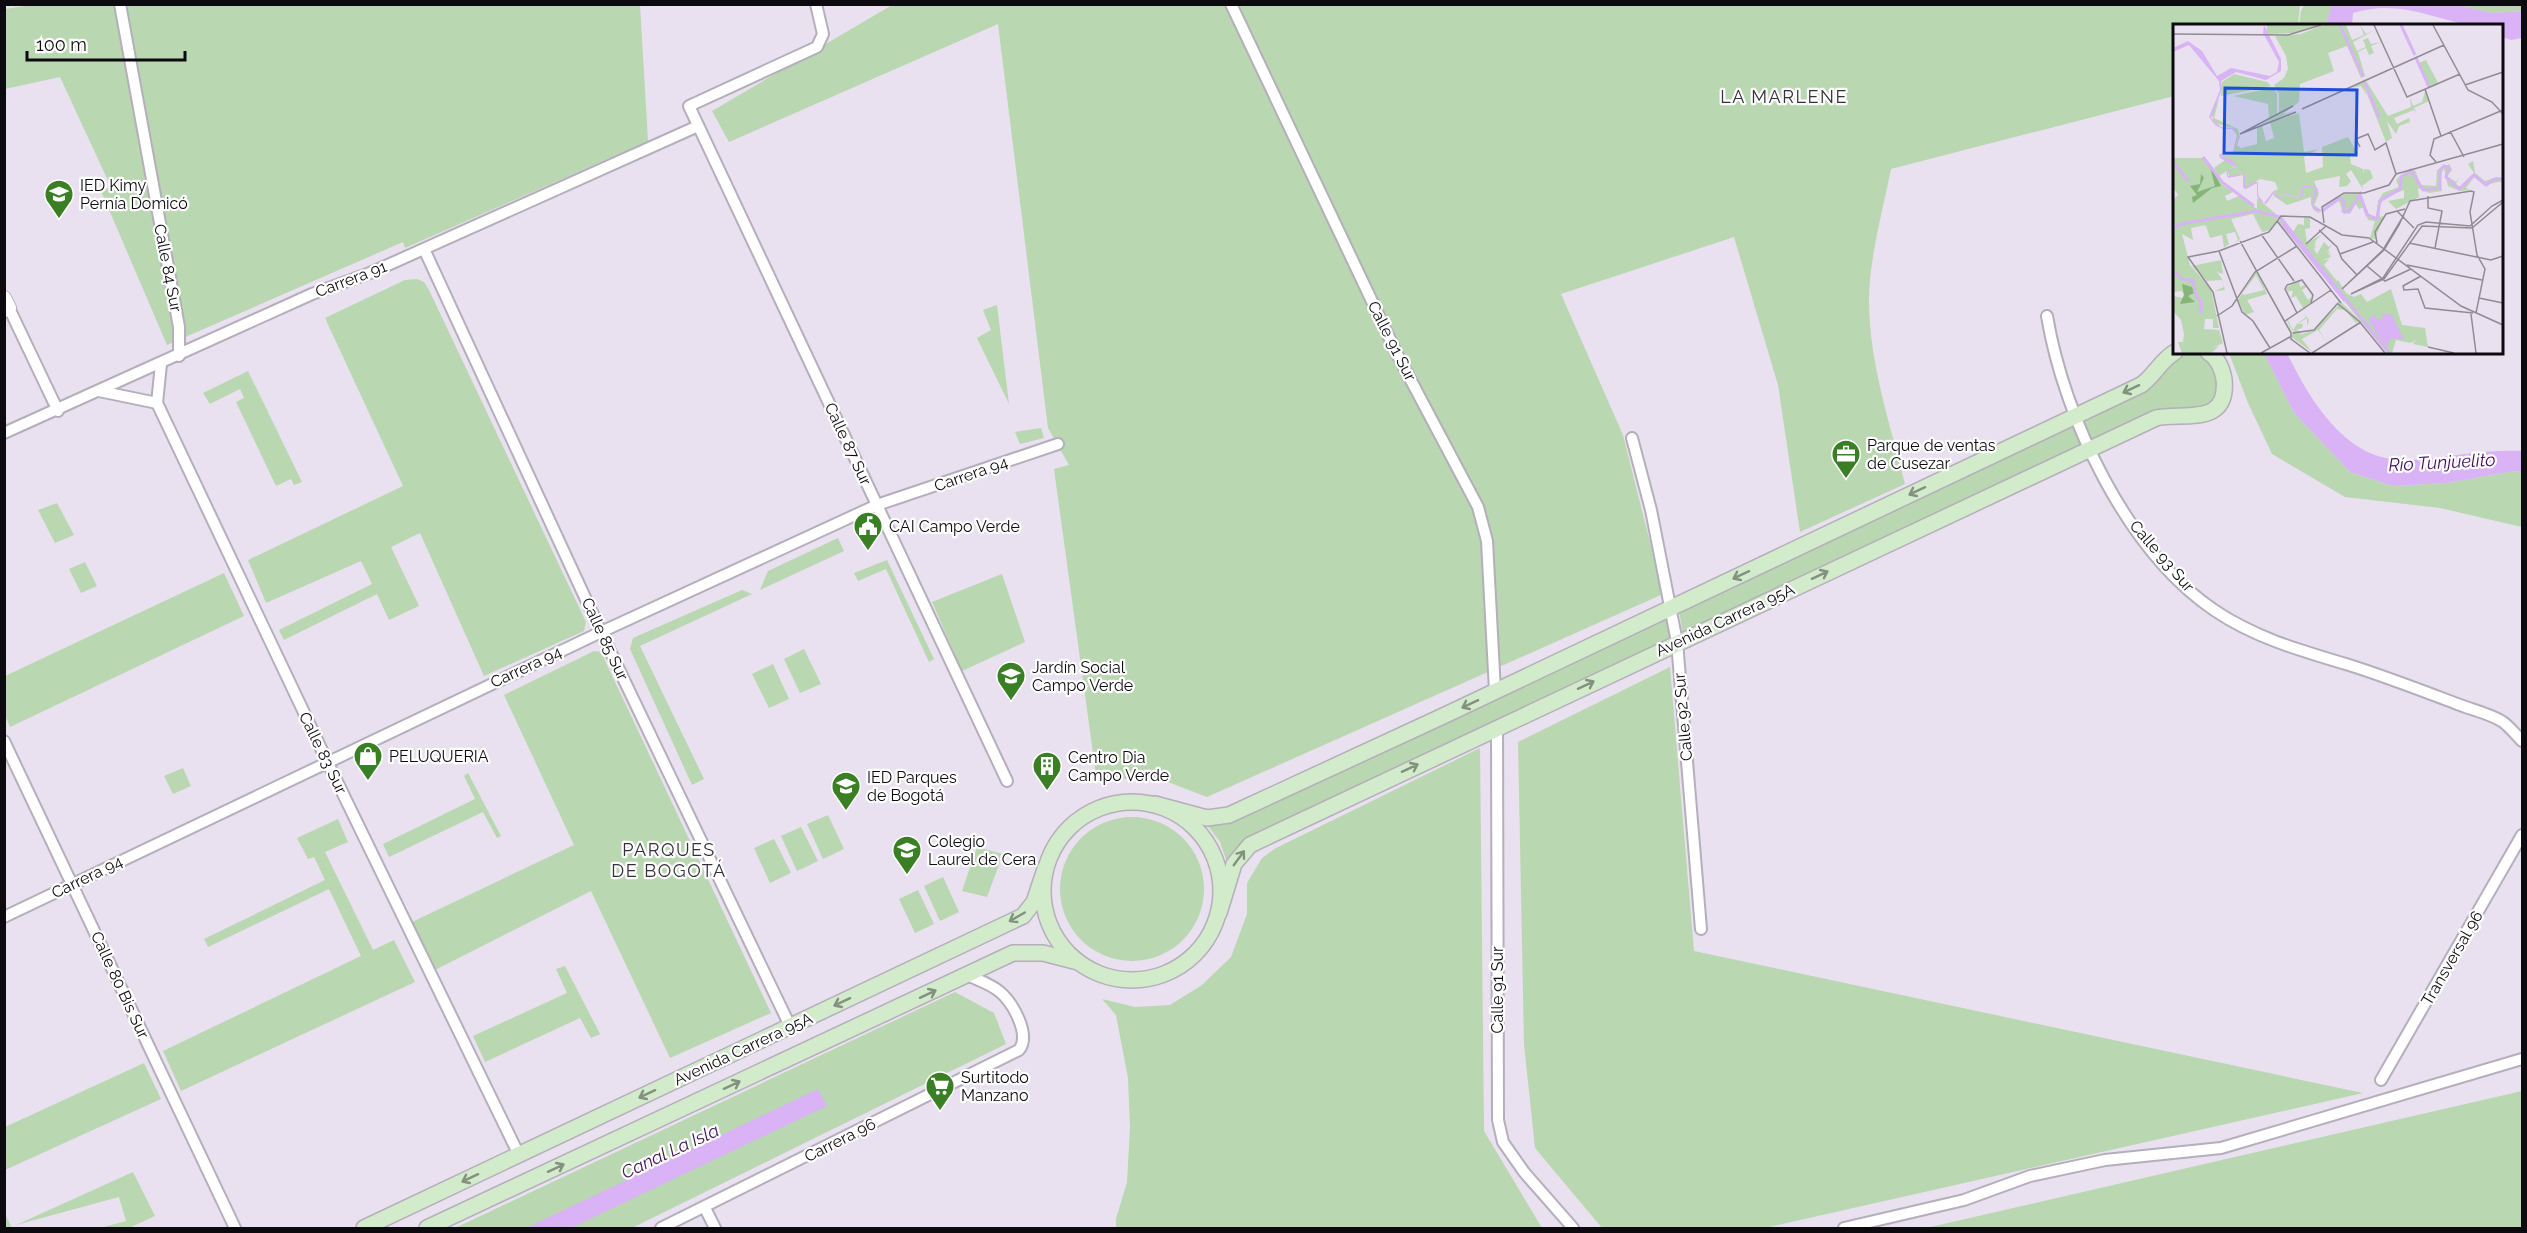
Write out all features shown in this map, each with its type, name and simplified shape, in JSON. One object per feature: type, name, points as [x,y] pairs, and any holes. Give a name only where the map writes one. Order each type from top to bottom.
[{"type":"main road","name":"Avenida Carrera 95A","points":[[1155,804],[1207,818],[1229,815],[1495,692],[2075,416],[2148,380],[2173,353]]},
{"type":"main road","name":"Avenida Carrera 95A","points":[[1219,913],[1234,864],[1250,844],[2156,418],[2175,415],[2195,417],[2207,414],[2218,406],[2224,388],[2223,370],[2211,354]]},
{"type":"main road","points":[[1120,802],[1155,804],[1186,819],[1210,845],[1221,878],[1219,913],[1213,929],[1198,951],[1178,968],[1162,975],[1127,980],[1093,971],[1078,962],[1055,936],[1047,920],[1043,895],[1045,868],[1060,837],[1086,814],[1120,802]]},
{"type":"main road","name":"Avenida Carrera 95A","points":[[364,1228],[1023,916],[1034,903],[1045,868]]},
{"type":"main road","name":"Avenida Carrera 95A","points":[[415,1204],[427,1228],[1013,953],[1043,953],[1078,962]]},
{"type":"street","name":"Calle 84 Sur","points":[[120,4],[179,327],[179,356]]},
{"type":"street","name":"Calle 87 Sur","points":[[816,4],[823,34],[817,47],[689,106],[1007,781]]},
{"type":"street","name":"Calle 91 Sur","points":[[1231,4],[1397,354],[1478,507],[1487,540],[1495,692]]},
{"type":"street","name":"Carrera 91","points":[[5,432],[162,364],[312,294],[370,273],[698,126]]},
{"type":"street","name":"Calle 85 Sur","points":[[424,249],[601,632],[790,1026]]},
{"type":"street","points":[[6,306],[57,411]]},
{"type":"street","name":"Calle 93 Sur","points":[[2047,316],[2052,343],[2075,416],[2089,449],[2115,498],[2140,536],[2172,573],[2215,610],[2270,640],[2390,678],[2502,722],[2523,741]]},
{"type":"street","points":[[98,391],[157,403],[162,364]]},
{"type":"street","name":"Calle 83 Sur","points":[[157,403],[327,761],[519,1155]]},
{"type":"street","name":"Calle 92 Sur","points":[[1632,438],[1645,482],[1677,642],[1701,929]]},
{"type":"street","name":"Carrera 94","points":[[4,917],[327,761],[877,505],[1058,444]]},
{"type":"street","name":"Calle 91 Sur","points":[[1497,727],[1498,1120],[1503,1142],[1524,1172],[1573,1228]]},
{"type":"street","name":"Calle 80 Bis Sur","points":[[4,741],[235,1228]]},
{"type":"street","name":"Transversal 96","points":[[2381,1080],[2523,835]]},
{"type":"street","name":"Carrera 96","points":[[661,1228],[1019,1050],[1023,1045],[1023,1034],[1002,993],[967,975]]},
{"type":"street","points":[[1844,1228],[1964,1200],[2030,1176],[2105,1160],[2221,1148],[2523,1059]]},
{"type":"street","points":[[705,1208],[715,1228]]},
{"type":"green space","points":[[31,5],[640,5],[648,141],[405,248],[403,242],[167,345],[101,191],[111,187],[60,77],[5,89],[5,9]]},
{"type":"green space","points":[[892,5],[2300,5],[2298,24],[2173,24],[2173,96],[1891,169],[1871,268],[1870,323],[1881,393],[1905,484],[1800,532],[1778,385],[1734,237],[1561,294],[1623,435],[1663,594],[1207,797],[1168,782],[1114,778],[1097,782],[1054,469],[1069,465],[1048,428],[998,24],[729,142],[712,111]]},
{"type":"green space","points":[[2304,5],[2334,5],[2331,7],[2327,24],[2299,24]]},
{"type":"green space","points":[[2458,5],[2522,5],[2522,11],[2492,13]]},
{"type":"green space","points":[[417,279],[424,282],[429,290],[586,622],[584,631],[484,676],[420,533],[391,547],[419,606],[389,620],[377,594],[284,640],[279,630],[372,584],[361,561],[266,603],[248,560],[403,486],[325,318],[405,280]]},
{"type":"green space","points":[[997,305],[1009,404],[977,338],[991,330],[983,310]]},
{"type":"green space","points":[[2180,354],[2202,356],[2215,368],[2217,391],[2208,408],[2091,444],[2079,418]]},
{"type":"green space","points":[[2229,354],[2264,354],[2294,413],[2350,472],[2393,486],[2446,483],[2515,471],[2522,472],[2522,527],[2440,508],[2345,497],[2272,454],[2248,403]]},
{"type":"green space","points":[[248,371],[302,482],[294,485],[291,479],[276,486],[236,402],[244,398],[240,389],[210,404],[203,393]]},
{"type":"green space","points":[[2072,422],[2084,447],[1683,634],[1679,611]]},
{"type":"green space","points":[[1041,428],[1044,438],[1020,444],[1015,432]]},
{"type":"green space","points":[[57,503],[74,535],[55,543],[38,510]]},
{"type":"green space","points":[[838,538],[844,551],[760,590],[768,571]]},
{"type":"green space","points":[[887,560],[934,659],[929,662],[886,569],[858,581],[854,573]]},
{"type":"green space","points":[[85,562],[97,586],[81,593],[69,569]]},
{"type":"green space","points":[[224,573],[244,616],[10,727],[5,715],[5,676]]},
{"type":"green space","points":[[1002,574],[1025,642],[962,671],[932,602]]},
{"type":"green space","points":[[742,590],[752,594],[640,646],[704,779],[692,785],[630,649],[633,638]]},
{"type":"green space","points":[[1668,618],[1672,639],[1243,842],[1227,862],[1220,842],[1205,822]]},
{"type":"green space","points":[[804,649],[821,684],[800,693],[784,659]]},
{"type":"green space","points":[[594,651],[601,652],[771,1013],[670,1058],[591,891],[435,970],[412,922],[574,845],[504,695]]},
{"type":"green space","points":[[773,664],[789,699],[769,708],[752,674]]},
{"type":"green space","points":[[1670,667],[1694,951],[2363,1093],[1765,1228],[1602,1228],[1535,1148],[1524,1044],[1518,742]]},
{"type":"green space","points":[[1480,748],[1484,1131],[1542,1228],[1116,1228],[1116,1219],[1127,1182],[1130,1128],[1128,1078],[1116,1015],[1102,999],[1135,1007],[1170,1005],[1202,985],[1231,957],[1247,914],[1247,883],[1262,858],[1276,848]]},
{"type":"green space","points":[[183,768],[191,786],[173,794],[164,776]]},
{"type":"green space","points":[[468,773],[501,836],[497,838],[483,812],[389,857],[383,844],[475,799],[464,776]]},
{"type":"green space","points":[[828,815],[844,849],[823,859],[807,824]]},
{"type":"green space","points":[[1132,817],[1159,823],[1172,829],[1183,838],[1192,849],[1198,862],[1204,889],[1198,916],[1192,929],[1183,940],[1172,949],[1159,955],[1132,961],[1105,955],[1092,949],[1081,940],[1072,929],[1066,916],[1060,889],[1066,862],[1072,849],[1081,838],[1092,829],[1105,823]]},
{"type":"green space","points":[[338,819],[348,842],[325,852],[373,950],[394,940],[415,982],[181,1091],[163,1051],[361,956],[329,889],[208,947],[204,939],[325,880],[314,857],[308,859],[297,838]]},
{"type":"green space","points":[[801,827],[818,861],[797,871],[781,836]]},
{"type":"green space","points":[[774,839],[791,873],[770,883],[754,848]]},
{"type":"green space","points":[[977,847],[1003,854],[987,897],[962,891]]},
{"type":"green space","points":[[943,877],[959,912],[940,921],[924,886]]},
{"type":"green space","points":[[918,890],[934,924],[915,933],[899,899]]},
{"type":"green space","points":[[565,966],[600,1034],[591,1038],[580,1018],[485,1062],[473,1036],[567,993],[556,969]]},
{"type":"green space","points":[[955,992],[994,1013],[1006,1044],[632,1228],[455,1228]]},
{"type":"green space","points":[[144,1063],[161,1099],[5,1170],[5,1127]]},
{"type":"green space","points":[[2522,1091],[2522,1228],[1926,1228]]},
{"type":"green space","points":[[133,1172],[155,1216],[129,1228],[100,1228],[126,1221],[119,1197],[5,1228],[5,1214],[11,1226],[16,1225]]},
{"type":"water","points":[[2331,5],[2458,5],[2492,13],[2522,11],[2522,38],[2511,40],[2503,37],[2503,24],[2464,24],[2398,9],[2369,9],[2353,13],[2352,24],[2327,24]]},
{"type":"water","name":"Río Tunjuelito","points":[[2264,354],[2288,354],[2320,410],[2334,427],[2369,452],[2389,459],[2412,460],[2481,452],[2522,451],[2522,472],[2515,471],[2446,483],[2393,486],[2350,472],[2294,413]]},
{"type":"water","points":[[818,1089],[827,1106],[571,1228],[526,1228]]},
{"type":"place","name":"IED Kimy Pernía Domicó","points":[[59,220]]},
{"type":"place","name":"Parque de ventas de Cusezar","points":[[1846,480]]},
{"type":"place","name":"CAI Campo Verde","points":[[868,552]]},
{"type":"place","name":"Jardín Social Campo Verde","points":[[1011,702]]},
{"type":"place","name":"PELUQUERIA","points":[[368,782]]},
{"type":"place","name":"Centro Dia Campo Verde","points":[[1047,792]]},
{"type":"place","name":"IED Parques de Bogotá","points":[[846,812]]},
{"type":"place","name":"Colegio Laurel de Cera","points":[[907,876]]},
{"type":"place","name":"Surtitodo Manzano","points":[[940,1112]]},
{"type":"district","name":"LA MARLENE","points":[[1784,96]]},
{"type":"district","name":"PARQUES DE BOGOTÁ","points":[[669,859]]},
{"type":"water label","name":"Canal La Isla","points":[[670,1151]]}]
